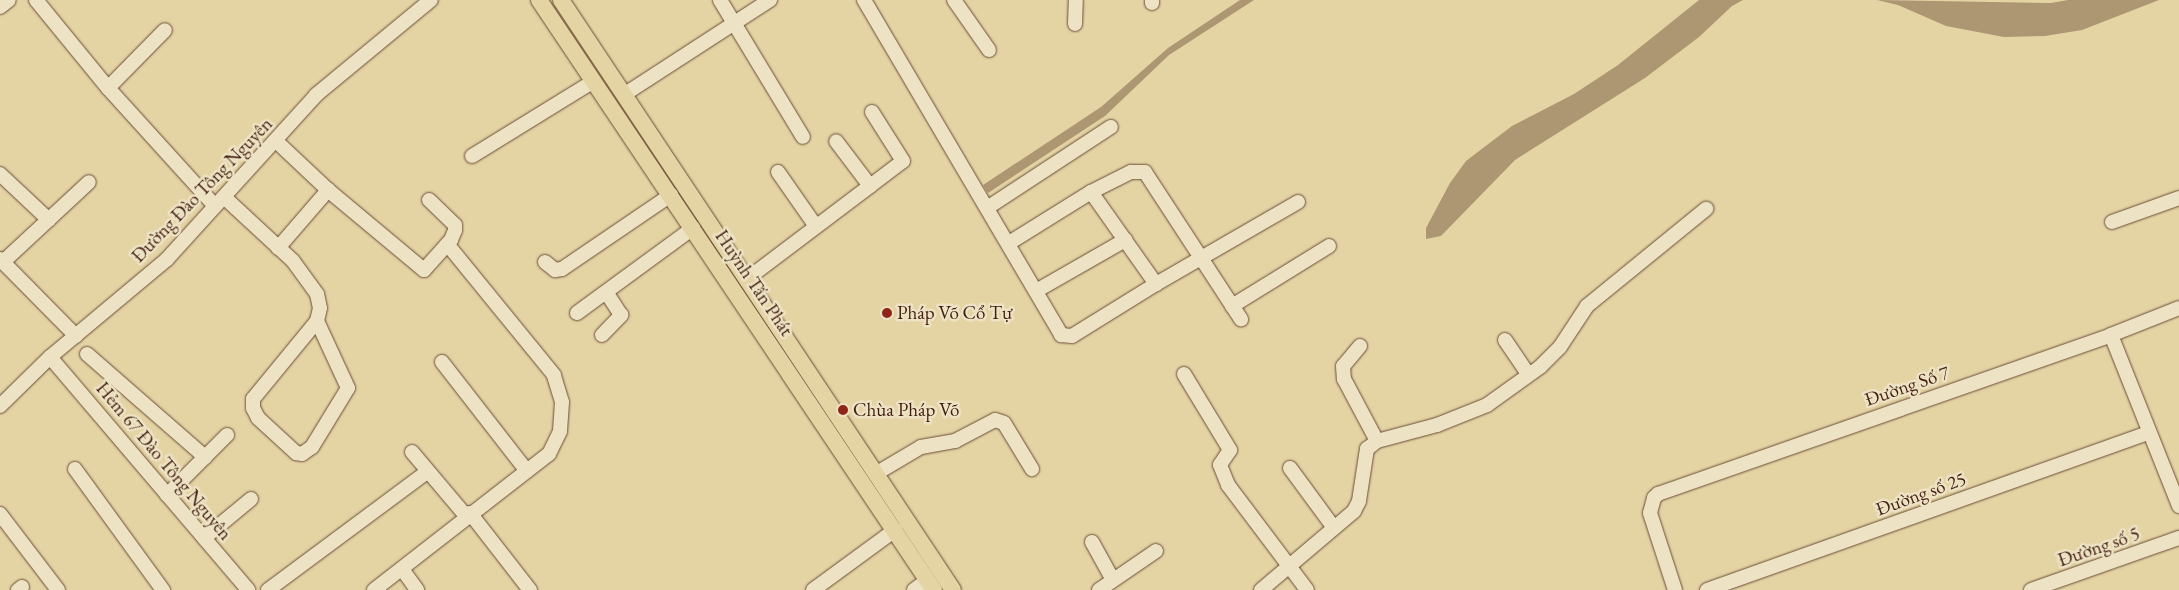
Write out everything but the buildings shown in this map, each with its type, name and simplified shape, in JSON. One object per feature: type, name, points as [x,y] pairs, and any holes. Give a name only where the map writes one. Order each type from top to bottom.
[{"type":"main road","name":"Huỳnh Tấn Phát","points":[[539,0],[931,585]]},
{"type":"main road","name":"Huỳnh Tấn Phát","points":[[561,0],[818,384],[953,590]]},
{"type":"main road","points":[[804,393],[818,384]]},
{"type":"street","points":[[0,7],[9,0]]},
{"type":"street","points":[[36,0],[108,88],[220,202],[293,261],[318,294],[320,308],[317,321],[253,399],[253,408],[258,418],[296,453],[302,454],[312,447],[348,388],[317,321]]},
{"type":"street","name":"Đường Đào Tông Nguyên","points":[[0,406],[50,357],[167,259],[316,96],[431,0]]},
{"type":"street","points":[[720,0],[736,22],[803,137]]},
{"type":"street","points":[[625,94],[770,0]]},
{"type":"street","points":[[864,0],[944,141],[1009,243],[1061,335],[1066,337],[1201,256],[1298,202]]},
{"type":"street","points":[[954,0],[989,50]]},
{"type":"street","points":[[1075,24],[1076,0]]},
{"type":"street","points":[[108,88],[165,30]]},
{"type":"street","points":[[472,156],[594,80]]},
{"type":"street","points":[[748,279],[815,225],[903,161],[872,112]]},
{"type":"street","points":[[987,208],[1110,126]]},
{"type":"street","points":[[276,140],[328,190],[424,270],[447,244],[455,225],[429,200]]},
{"type":"street","points":[[836,141],[870,186]]},
{"type":"street","points":[[778,172],[815,225]]},
{"type":"street","points":[[1009,243],[1091,192],[1130,172],[1145,172],[1240,319]]},
{"type":"street","points":[[0,174],[49,220]]},
{"type":"street","points":[[76,336],[2,261],[89,182]]},
{"type":"street","points":[[278,248],[328,190]]},
{"type":"street","points":[[1091,192],[1156,284]]},
{"type":"street","points":[[545,262],[556,270],[562,269],[671,195]]},
{"type":"street","points":[[2112,222],[2179,198]]},
{"type":"street","points":[[1261,590],[1357,507],[1365,454],[1377,441],[1470,414],[1528,374],[1560,347],[1587,306],[1706,209]]},
{"type":"street","points":[[577,313],[693,228]]},
{"type":"street","points":[[1036,291],[1125,240]]},
{"type":"street","points":[[374,590],[402,570],[468,515],[549,454],[560,431],[562,402],[554,375],[447,244]]},
{"type":"street","points":[[1232,306],[1330,246]]},
{"type":"street","points":[[602,335],[621,316],[606,292]]},
{"type":"street","name":"Đường Số 7","points":[[1675,590],[1651,522],[1651,504],[1658,494],[1687,482],[2111,335],[2179,308]]},
{"type":"street","points":[[2111,335],[2148,433],[2179,506]]},
{"type":"street","points":[[1505,340],[1528,374]]},
{"type":"street","points":[[1360,346],[1343,366],[1344,378],[1377,441]]},
{"type":"street","points":[[87,354],[205,457]]},
{"type":"street","name":"Hẻm 67 Đào Tông Nguyên","points":[[50,357],[248,590]]},
{"type":"street","points":[[442,362],[527,471]]},
{"type":"street","points":[[1184,374],[1230,450],[1220,465],[1228,485],[1288,568],[1307,590]]},
{"type":"street","points":[[877,473],[921,447],[955,441],[995,420],[1004,423],[1032,469]]},
{"type":"street","name":"Đường số 25","points":[[1707,590],[2148,433]]},
{"type":"street","points":[[167,495],[227,435]]},
{"type":"street","points":[[412,452],[468,515],[530,590]]},
{"type":"street","points":[[1290,468],[1334,528]]},
{"type":"street","points":[[75,469],[163,590]]},
{"type":"street","points":[[268,590],[428,472]]},
{"type":"street","points":[[204,538],[251,499]]},
{"type":"street","points":[[0,514],[58,590]]},
{"type":"street","points":[[813,590],[895,530]]},
{"type":"street","name":"Đường số 5","points":[[2031,590],[2179,538]]},
{"type":"street","points":[[1092,542],[1113,580]]},
{"type":"street","points":[[1099,590],[1156,551]]},
{"type":"street","points":[[402,570],[418,590]]},
{"type":"street","points":[[914,590],[931,585]]},
{"type":"shaded area","points":[[1240,0],[1254,0],[1169,55],[1105,116],[988,193],[983,185],[1101,107],[1168,48]]},
{"type":"shaded area","points":[[1699,0],[1743,0],[1732,6],[1699,37],[1645,78],[1515,160],[1441,236],[1426,239],[1426,228],[1450,183],[1466,161],[1512,126],[1574,94],[1618,65]]},
{"type":"shaded area","points":[[1877,0],[2051,3],[2068,0],[2159,0],[2082,30],[2045,36],[2004,37],[1946,26],[1898,5]]},
{"type":"place","name":"Pháp Võ Cổ Tự","points":[[887,313]]},
{"type":"place","name":"Chùa Pháp Võ","points":[[843,410]]}]
